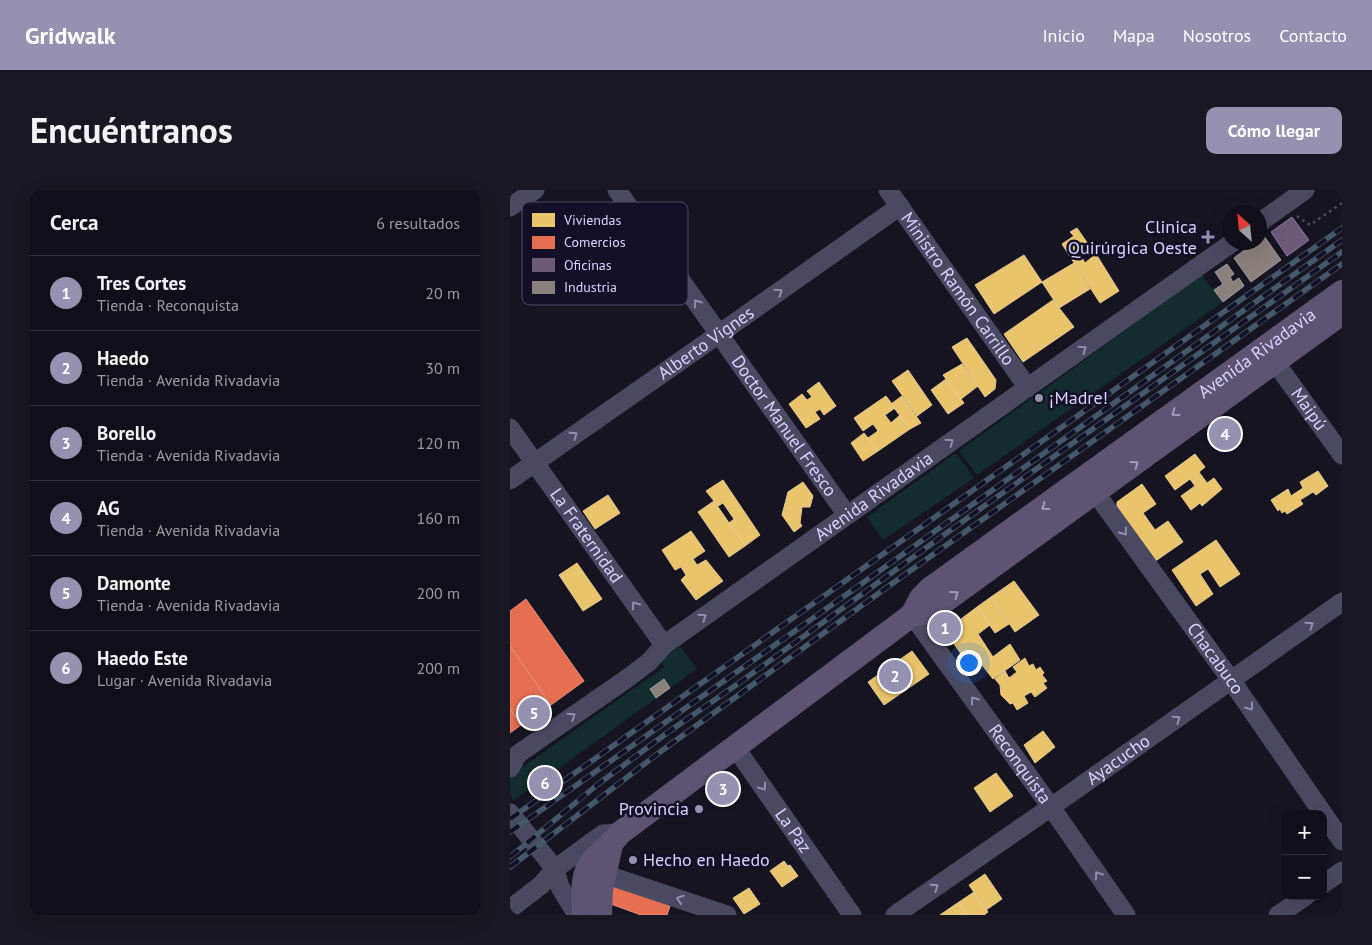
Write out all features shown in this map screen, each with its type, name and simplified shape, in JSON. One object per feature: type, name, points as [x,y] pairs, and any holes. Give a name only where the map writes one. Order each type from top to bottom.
[{"type":"main road","name":"Avenida Rivadavia","points":[[1090,485],[1342,292]]},
{"type":"main road","name":"Avenida Rivadavia","points":[[584,915],[583,883],[586,870],[615,839],[912,614],[921,598],[930,589],[1275,362],[1342,313]]},
{"type":"main road","points":[[600,915],[604,874],[615,839]]},
{"type":"street","points":[[510,207],[535,190]]},
{"type":"street","name":"Doctor Manuel Fresco","points":[[616,190],[625,202]]},
{"type":"street","name":"Ministro Ramón Carrillo","points":[[888,190],[1028,388]]},
{"type":"street","points":[[1267,217],[1286,199],[1305,190]]},
{"type":"street","name":"Alberto Vignes","points":[[510,480],[900,206]]},
{"type":"street","name":"Avenida Rivadavia","points":[[513,759],[649,662],[664,645],[1222,250]]},
{"type":"street","name":"Doctor Manuel Fresco","points":[[688,291],[847,515]]},
{"type":"street","name":"Maipú","points":[[1275,362],[1342,455]]},
{"type":"street","name":"La Fraternidad","points":[[510,428],[664,645]]},
{"type":"street","name":"Chacabuco","points":[[1090,485],[1231,680],[1342,841]]},
{"type":"street","name":"Ayacucho","points":[[895,915],[1342,602]]},
{"type":"street","name":"Reconquista","points":[[912,614],[1126,915]]},
{"type":"street","name":"La Paz","points":[[735,747],[852,915]]},
{"type":"street","points":[[510,813],[555,869],[560,887],[577,915]]},
{"type":"street","points":[[510,909],[541,885],[555,869],[603,834],[615,839]]},
{"type":"street","points":[[1327,881],[1342,871]]},
{"type":"street","points":[[604,874],[726,915]]},
{"type":"street","points":[[1278,915],[1300,900]]},
{"type":"path","points":[[1286,199],[1310,225],[1342,203]]},
{"type":"green space","points":[[1202,275],[1223,302],[977,475],[959,451]]},
{"type":"green space","points":[[956,453],[974,478],[883,540],[867,517]]},
{"type":"green space","points":[[680,646],[697,669],[513,801],[510,795],[510,776],[664,667],[660,660]]},
{"type":"building: Viviendas","points":[[1077,228],[1088,244],[1077,250],[1085,263],[1096,254],[1119,291],[1100,303],[1062,244],[1074,236],[1070,232]]},
{"type":"building: Viviendas","points":[[1024,255],[1042,282],[994,314],[975,285]]},
{"type":"building: Viviendas","points":[[1074,263],[1090,289],[1059,308],[1042,282]]},
{"type":"building: Viviendas","points":[[1053,300],[1074,327],[1023,362],[1004,334]]},
{"type":"building: Viviendas","points":[[967,338],[996,380],[995,389],[985,397],[952,347]]},
{"type":"building: Viviendas","points":[[962,364],[978,386],[961,399],[943,375]]},
{"type":"building: Viviendas","points":[[908,370],[932,405],[917,416],[892,381]]},
{"type":"building: Viviendas","points":[[946,379],[964,403],[948,414],[931,390]]},
{"type":"building: Viviendas","points":[[819,382],[836,406],[824,415],[820,409],[815,412],[820,419],[806,428],[789,404],[802,394],[807,400],[812,397],[807,391]]},
{"type":"building: Viviendas","points":[[886,396],[895,408],[885,415],[891,423],[900,415],[910,429],[878,451],[868,438],[878,431],[873,424],[863,431],[854,418]]},
{"type":"building: Viviendas","points":[[902,396],[921,423],[910,429],[891,404]]},
{"type":"building: Viviendas","points":[[864,433],[878,451],[863,461],[851,443]]},
{"type":"building: Viviendas","points":[[1195,454],[1205,467],[1199,472],[1207,483],[1214,478],[1222,489],[1202,506],[1200,503],[1191,510],[1181,496],[1195,486],[1190,479],[1175,490],[1165,476]]},
{"type":"building: Viviendas","points":[[1318,471],[1328,486],[1316,495],[1313,492],[1300,500],[1303,504],[1287,514],[1285,511],[1282,513],[1280,509],[1278,511],[1271,500],[1288,489],[1291,496],[1303,488],[1300,482]]},
{"type":"building: Viviendas","points":[[723,480],[760,535],[745,546],[729,523],[734,519],[723,503],[718,506],[706,491]]},
{"type":"building: Viviendas","points":[[803,482],[813,496],[810,507],[802,507],[800,523],[802,526],[794,532],[782,515],[788,492]]},
{"type":"building: Viviendas","points":[[1142,484],[1156,504],[1143,513],[1155,530],[1168,521],[1183,542],[1154,562],[1117,508],[1117,502]]},
{"type":"building: Viviendas","points":[[608,495],[620,513],[595,529],[583,511]]},
{"type":"building: Viviendas","points":[[714,501],[745,546],[729,557],[698,512]]},
{"type":"building: Viviendas","points":[[691,531],[705,551],[693,559],[697,565],[706,560],[723,581],[696,600],[681,580],[686,575],[681,567],[675,570],[662,550]]},
{"type":"building: Viviendas","points":[[1216,540],[1240,574],[1220,587],[1208,569],[1200,574],[1213,594],[1196,606],[1172,570]]},
{"type":"building: Viviendas","points":[[577,563],[602,599],[583,611],[559,575]]},
{"type":"building: Viviendas","points":[[1014,581],[1039,615],[1015,632],[991,597]]},
{"type":"building: Viviendas","points":[[991,597],[1009,624],[995,633],[977,607]]},
{"type":"building: Viviendas","points":[[977,607],[990,625],[978,634],[993,657],[973,671],[945,631]]},
{"type":"building: Viviendas","points":[[1010,644],[1020,660],[993,679],[982,665]]},
{"type":"building: Viviendas","points":[[912,651],[929,674],[884,705],[868,682]]},
{"type":"building: Viviendas","points":[[1025,658],[1029,666],[1033,664],[1036,670],[1040,667],[1044,673],[1042,675],[1047,681],[1043,683],[1047,688],[1035,697],[1031,692],[1024,696],[1028,703],[1017,710],[1013,703],[1010,704],[1001,695],[1000,685],[995,679],[1005,671],[1009,678],[1017,672],[1013,667]]},
{"type":"building: Viviendas","points":[[1043,731],[1055,747],[1035,763],[1024,745]]},
{"type":"building: Viviendas","points":[[996,773],[1013,796],[990,812],[974,788]]},
{"type":"building: Viviendas","points":[[784,861],[788,866],[790,865],[798,876],[782,887],[770,871]]},
{"type":"building: Viviendas","points":[[985,874],[1002,899],[986,910],[969,885]]},
{"type":"building: Viviendas","points":[[749,888],[760,904],[744,914],[733,898]]},
{"type":"building: Viviendas","points":[[974,892],[988,912],[984,915],[967,915],[959,902]]},
{"type":"building: Viviendas","points":[[959,902],[967,915],[940,915]]},
{"type":"building: Comercios","points":[[526,599],[584,681],[551,705],[510,646],[510,611]]},
{"type":"building: Comercios","points":[[510,646],[551,705],[521,725],[510,709]]},
{"type":"building: Comercios","points":[[510,709],[521,725],[510,733]]},
{"type":"building: Comercios","points":[[614,886],[670,906],[667,915],[641,915],[608,903]]},
{"type":"building: Oficinas","points":[[1292,217],[1309,240],[1287,256],[1271,232]]},
{"type":"building: Industria","points":[[1267,240],[1281,260],[1251,282],[1234,258],[1244,250],[1267,250]]},
{"type":"building: Industria","points":[[1227,264],[1234,274],[1230,277],[1233,282],[1239,278],[1244,286],[1223,302],[1214,290],[1223,284],[1215,272]]},
{"type":"building: Industria","points":[[664,679],[670,688],[656,698],[650,689]]},
{"type":"building: Industria","points":[[555,770],[561,778],[535,795],[530,787]]},
{"type":"railway","points":[[510,819],[1342,228]]},
{"type":"railway","points":[[510,832],[857,587],[1342,240]]},
{"type":"railway","points":[[510,857],[597,785],[667,733],[1342,252]]},
{"type":"railway","points":[[510,867],[660,752],[879,593],[1342,264]]},
{"type":"place","name":"Clinica Quirúrgica Oeste","points":[[1208,237]]},
{"type":"place","name":"¡Madre!","points":[[1039,398]]},
{"type":"place","name":"AG","points":[[1225,434]]},
{"type":"place","name":"Tres Cortes","points":[[945,628]]},
{"type":"place","name":"Haedo","points":[[895,676]]},
{"type":"place","name":"Damonte","points":[[534,713]]},
{"type":"place","name":"Haedo Este","points":[[545,783]]},
{"type":"place","name":"Borello","points":[[723,789]]},
{"type":"place","name":"Provincia","points":[[699,809]]},
{"type":"place","name":"Hecho en Haedo","points":[[633,860]]}]
